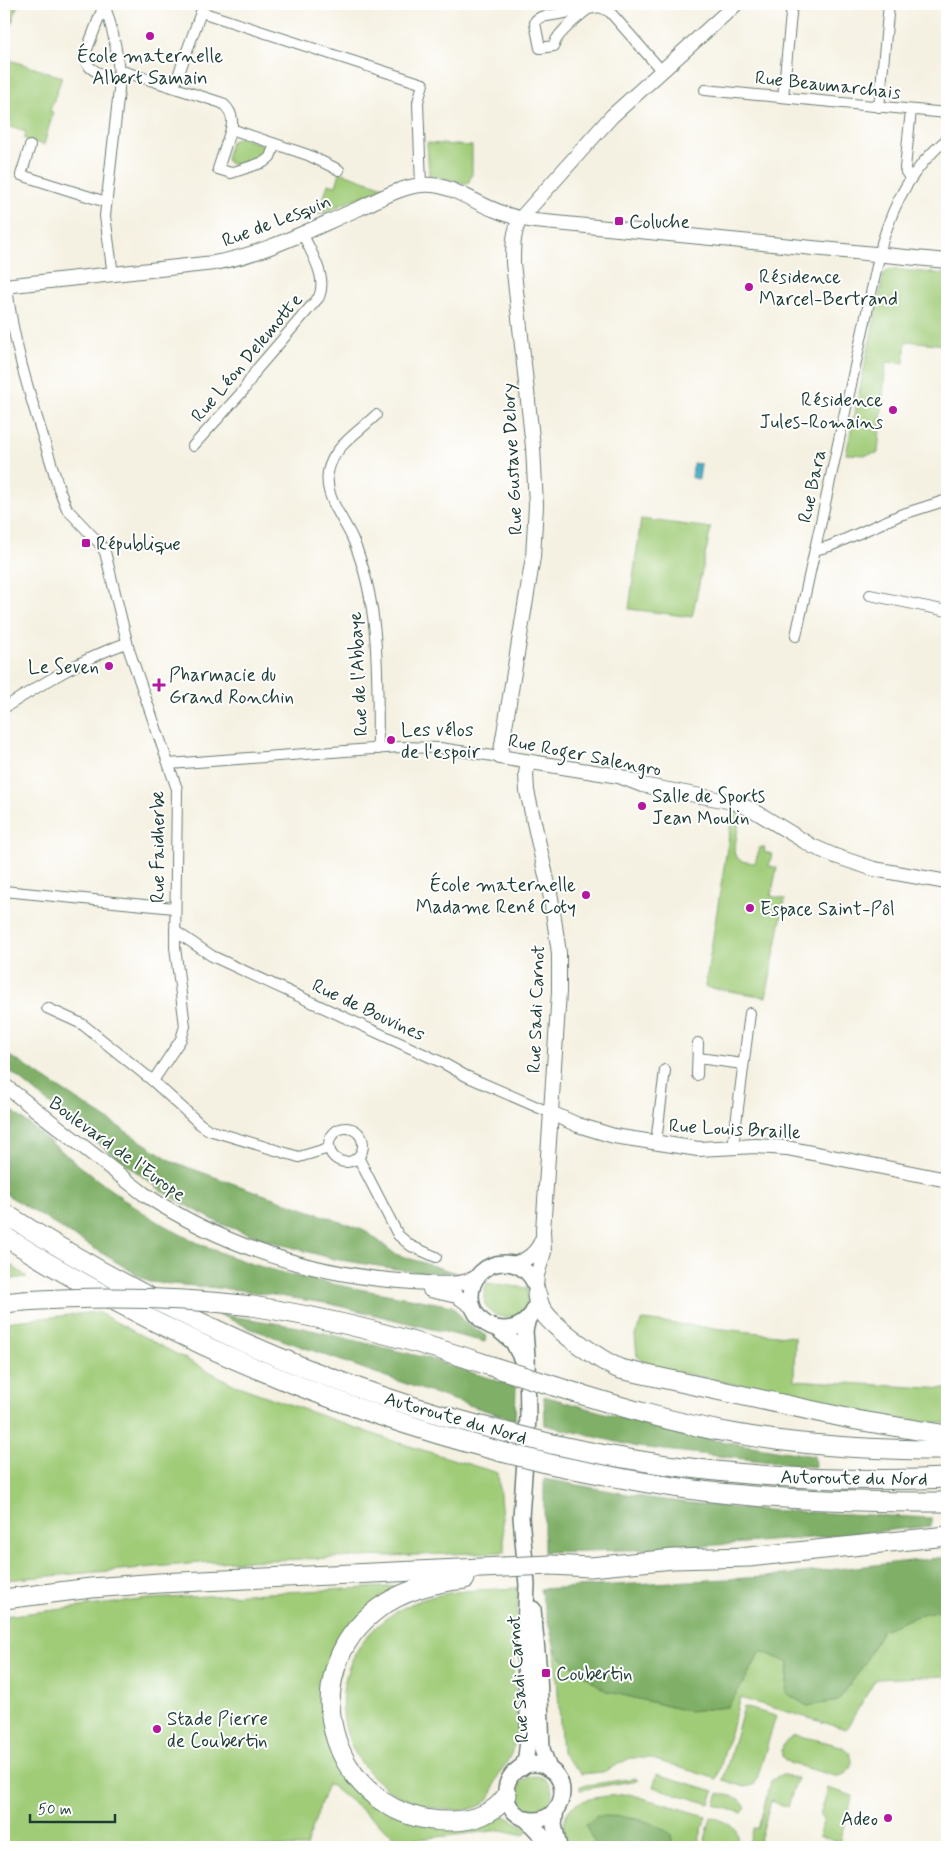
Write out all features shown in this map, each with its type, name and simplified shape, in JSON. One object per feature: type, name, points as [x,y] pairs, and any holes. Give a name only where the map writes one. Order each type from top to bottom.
[{"type":"highway","name":"Autoroute du Nord","points":[[4,1213],[125,1285],[246,1342],[314,1371],[475,1425],[552,1444],[630,1459],[763,1476],[851,1479],[947,1478]]},
{"type":"highway","name":"Autoroute du Nord","points":[[4,1236],[69,1276],[135,1312],[249,1365],[296,1385],[446,1437],[550,1464],[665,1486],[752,1496],[864,1502],[947,1502]]},
{"type":"highway","points":[[536,1291],[542,1310],[551,1321],[603,1360],[620,1369],[856,1420],[947,1435]]},
{"type":"highway","points":[[4,1303],[68,1299],[138,1298],[252,1306],[310,1316],[377,1332],[672,1420],[734,1434],[838,1447],[947,1450]]},
{"type":"highway","points":[[4,1599],[91,1588],[159,1583],[552,1570],[673,1559],[774,1555],[947,1536]]},
{"type":"highway","points":[[504,1572],[432,1584],[404,1594],[380,1607],[360,1625],[344,1647],[333,1673],[329,1698],[334,1734],[343,1757],[364,1786],[390,1806],[424,1819],[458,1821],[472,1819],[485,1814],[499,1805],[506,1795]]},
{"type":"main road","points":[[496,1264],[512,1264],[527,1273],[536,1291],[534,1309],[528,1318],[514,1327],[496,1328],[482,1319],[474,1308],[472,1301],[473,1289],[479,1276],[485,1270],[496,1264]]},
{"type":"main road","name":"Rue Sadi Carnot","points":[[522,1768],[526,1757],[529,1732],[529,1699],[524,1646],[527,1585],[522,1516],[528,1418],[525,1331],[528,1318]]},
{"type":"main road","name":"Rue Sadi Carnot","points":[[496,1328],[515,1346],[526,1373]]},
{"type":"main road","name":"Rue Sadi Carnot","points":[[527,1585],[533,1605],[542,1749],[548,1769]]},
{"type":"main road","points":[[547,1847],[542,1836],[526,1819],[519,1816],[513,1810],[506,1795],[509,1780],[513,1774],[522,1768],[535,1765],[548,1769],[556,1776],[561,1787],[561,1799],[556,1809],[554,1825],[559,1847]]},
{"type":"main road","points":[[526,1819],[542,1818],[556,1809]]},
{"type":"street","points":[[104,4],[84,57],[85,62],[93,70],[174,87],[222,103],[232,115],[233,121],[218,168],[231,173],[264,162],[270,157],[275,144]]},
{"type":"street","points":[[104,4],[114,35],[119,75],[106,202],[106,224],[113,275]]},
{"type":"street","points":[[520,219],[612,116],[736,4]]},
{"type":"street","points":[[783,97],[792,4]]},
{"type":"street","points":[[879,107],[889,4]]},
{"type":"street","points":[[589,8],[558,36],[554,46],[540,48],[535,23],[537,18],[589,8],[600,7],[606,9],[661,70]]},
{"type":"street","points":[[174,87],[200,12],[423,84],[418,102],[421,186]]},
{"type":"street","name":"Rue Beaumarchais","points":[[705,90],[947,113]]},
{"type":"street","points":[[910,178],[905,168],[911,110]]},
{"type":"street","points":[[231,129],[308,155],[339,170]]},
{"type":"street","name":"Rue Bara","points":[[796,636],[878,254],[892,212],[910,178],[947,139]]},
{"type":"street","points":[[30,146],[21,175],[106,202]]},
{"type":"street","name":"Rue de Lesquin","points":[[5,286],[225,261],[251,253],[400,190],[433,185],[452,190],[520,219],[947,261]]},
{"type":"street","name":"Rue Gustave Delory","points":[[500,757],[535,540],[536,505],[533,447],[513,263],[514,234],[520,219]]},
{"type":"street","name":"Rue Léon Delemotte","points":[[194,446],[243,391],[257,369],[319,297],[322,290],[322,278],[302,232]]},
{"type":"street","name":"Rue Faidherbe","points":[[5,286],[20,361],[59,489],[67,509],[100,544],[105,552],[127,643],[175,782],[177,796],[174,908],[175,947],[185,1026],[181,1039],[153,1081]]},
{"type":"street","name":"Rue de l'Abbaye","points":[[376,415],[347,440],[338,451],[331,461],[328,482],[330,498],[346,524],[356,547],[371,597],[377,640],[378,749]]},
{"type":"street","points":[[815,550],[830,546],[900,515],[947,500]]},
{"type":"street","points":[[870,595],[947,611]]},
{"type":"street","points":[[4,708],[54,678],[104,652],[127,643]]},
{"type":"street","name":"Rue Roger Salengro","points":[[169,764],[378,749],[428,747],[469,751],[619,776],[642,785],[733,802],[753,810],[812,846],[835,856],[874,869],[947,882]]},
{"type":"street","name":"Rue Sadi Carnot","points":[[528,762],[526,774],[527,791],[551,898],[559,953],[559,992],[543,1231],[544,1252],[537,1274],[536,1291]]},
{"type":"street","points":[[4,891],[174,908]]},
{"type":"street","name":"Rue de Bouvines","points":[[175,930],[212,956],[443,1063],[466,1076],[551,1113]]},
{"type":"street","points":[[47,1008],[82,1024],[153,1081],[209,1130],[299,1157],[330,1148]]},
{"type":"street","points":[[733,1147],[750,1013]]},
{"type":"street","points":[[697,1075],[698,1043]]},
{"type":"street","points":[[698,1058],[744,1064]]},
{"type":"street","points":[[656,1142],[665,1070]]},
{"type":"street","name":"Boulevard de l'Europe","points":[[4,1085],[128,1183],[169,1210],[195,1224],[239,1244],[293,1263],[333,1272],[388,1280],[457,1296],[474,1308]]},
{"type":"street","name":"Rue Louis Braille","points":[[551,1113],[605,1134],[690,1148],[766,1146],[794,1149],[947,1180]]},
{"type":"street","points":[[350,1128],[357,1131],[362,1140],[363,1147],[358,1157],[351,1161],[343,1161],[333,1155],[330,1148],[331,1137],[336,1131],[350,1128]]},
{"type":"street","points":[[358,1157],[398,1235],[411,1246],[436,1257]]},
{"type":"street","name":"Rue Sadi Carnot","points":[[512,1264],[524,1260],[533,1254],[540,1243],[543,1231]]},
{"type":"street","name":"Boulevard de l'Europe","points":[[388,1280],[454,1284],[479,1276]]},
{"type":"green space","points":[[4,4],[18,4],[4,47]]},
{"type":"green space","points":[[4,58],[62,77],[50,111],[53,112],[44,145],[24,139],[26,132],[4,125]]},
{"type":"green space","points":[[239,137],[263,145],[266,150],[266,156],[239,166],[229,163],[226,157],[231,142]]},
{"type":"green space","points":[[427,143],[472,146],[472,174],[468,184],[429,175]]},
{"type":"green space","points":[[340,172],[384,187],[318,215],[328,184],[336,186]]},
{"type":"green space","points":[[890,269],[947,274],[947,345],[906,341],[904,363],[886,362],[878,453],[865,455],[846,454],[884,274]]},
{"type":"green space","points":[[641,519],[711,528],[692,617],[629,609]]},
{"type":"green space","name":"Espace Saint-Pôl","points":[[733,810],[741,812],[735,855],[742,861],[755,863],[760,847],[765,848],[764,852],[772,854],[769,866],[777,868],[771,896],[785,899],[766,997],[705,987]]},
{"type":"green space","points":[[4,1052],[173,1162],[366,1231],[395,1254],[456,1273],[416,1272],[334,1259],[266,1240],[221,1224],[166,1194],[96,1142],[4,1066]]},
{"type":"green space","points":[[4,1104],[73,1161],[122,1198],[172,1230],[198,1243],[228,1256],[291,1275],[452,1306],[465,1322],[486,1336],[485,1342],[331,1304],[240,1290],[149,1282],[4,1193]]},
{"type":"green space","points":[[4,1260],[27,1277],[4,1280]]},
{"type":"green space","points":[[487,1283],[527,1288],[528,1299],[524,1308],[517,1314],[508,1317],[499,1316],[491,1312],[486,1305],[484,1296]]},
{"type":"green space","points":[[97,1312],[235,1385],[390,1440],[498,1473],[505,1552],[212,1562],[4,1580],[4,1322]]},
{"type":"green space","points":[[218,1314],[299,1327],[427,1358],[516,1387],[515,1420],[426,1391],[252,1329]]},
{"type":"green space","points":[[642,1320],[795,1337],[794,1380],[947,1389],[947,1424],[889,1418],[649,1366],[637,1356],[635,1335]]},
{"type":"green space","points":[[544,1396],[708,1439],[814,1456],[815,1467],[638,1447],[545,1425]]},
{"type":"green space","points":[[544,1479],[655,1499],[745,1509],[931,1518],[931,1526],[810,1538],[663,1549],[544,1552]]},
{"type":"green space","points":[[947,1557],[947,1609],[925,1613],[882,1630],[863,1666],[838,1701],[807,1706],[786,1693],[789,1663],[761,1651],[746,1679],[727,1707],[688,1711],[606,1691],[561,1658],[555,1649],[540,1589],[765,1577]]},
{"type":"green space","points":[[405,1586],[351,1623],[326,1730],[389,1813],[499,1813],[529,1829],[524,1835],[502,1830],[400,1841],[328,1783],[306,1847],[4,1847],[4,1616],[148,1599]]},
{"type":"green space","points":[[518,1588],[513,1660],[517,1731],[511,1754],[491,1795],[482,1805],[471,1809],[458,1810],[440,1809],[400,1796],[370,1774],[351,1744],[343,1712],[346,1678],[360,1646],[386,1618],[424,1599],[459,1592]]},
{"type":"green space","points":[[947,1609],[947,1676],[876,1679],[846,1729],[740,1698],[717,1779],[649,1758],[630,1758],[603,1772],[581,1774],[562,1753],[555,1649],[561,1658],[606,1691],[688,1711],[727,1707],[746,1679],[761,1651],[789,1663],[786,1692],[807,1706],[838,1701],[863,1666],[882,1630],[925,1613]]},
{"type":"green space","points":[[744,1707],[776,1716],[757,1779],[754,1785],[745,1787],[723,1780]]},
{"type":"green space","points":[[795,1735],[845,1749],[851,1758],[851,1767],[845,1774],[835,1776],[789,1763],[782,1757],[782,1749],[784,1743]]},
{"type":"green space","points":[[657,1774],[714,1791],[710,1804],[653,1787]]},
{"type":"green space","points":[[784,1775],[797,1778],[788,1807],[771,1801],[758,1847],[748,1847],[753,1829],[758,1829],[771,1781],[778,1776]]},
{"type":"green space","points":[[535,1776],[542,1777],[547,1781],[551,1786],[551,1800],[547,1805],[542,1809],[535,1810],[528,1809],[523,1805],[519,1800],[518,1793],[519,1786],[523,1781],[528,1777]]},
{"type":"green space","points":[[635,1778],[638,1780],[580,1790],[580,1786]]},
{"type":"green space","points":[[828,1788],[853,1796],[839,1842],[819,1836],[824,1818],[820,1816]]},
{"type":"green space","points":[[719,1793],[742,1801],[746,1808],[742,1813],[715,1805]]},
{"type":"green space","points":[[629,1794],[706,1816],[697,1847],[567,1847],[564,1830],[565,1818],[570,1809],[578,1803],[589,1799]]},
{"type":"green space","points":[[597,1816],[627,1817],[653,1824],[671,1834],[673,1847],[597,1847],[585,1825]]},
{"type":"green space","points":[[711,1817],[732,1826],[737,1834],[736,1847],[703,1847]]},
{"type":"water","points":[[693,463],[701,464],[699,479],[692,478]]},
{"type":"place","name":"École maternelle Albert Samain","points":[[150,36]]},
{"type":"place","name":"Coluche","points":[[619,221]]},
{"type":"place","name":"Résidence Marcel-Bertrand","points":[[749,287]]},
{"type":"place","name":"Résidence Jules-Romains","points":[[893,410]]},
{"type":"place","name":"République","points":[[86,543]]},
{"type":"place","name":"Le Seven","points":[[109,666]]},
{"type":"place","name":"Pharmacie du Grand Ronchin","points":[[159,685]]},
{"type":"place","name":"Les vélos de l'espoir","points":[[391,740]]},
{"type":"place","name":"Salle de Sports Jean Moulin","points":[[642,806]]},
{"type":"place","name":"École maternelle Madame René Coty","points":[[586,895]]},
{"type":"place","name":"Espace Saint-Pôl","points":[[750,908]]},
{"type":"place","name":"Coubertin","points":[[546,1673]]},
{"type":"place","name":"Stade Pierre de Coubertin","points":[[157,1729]]},
{"type":"place","name":"Adeo","points":[[888,1818]]}]
